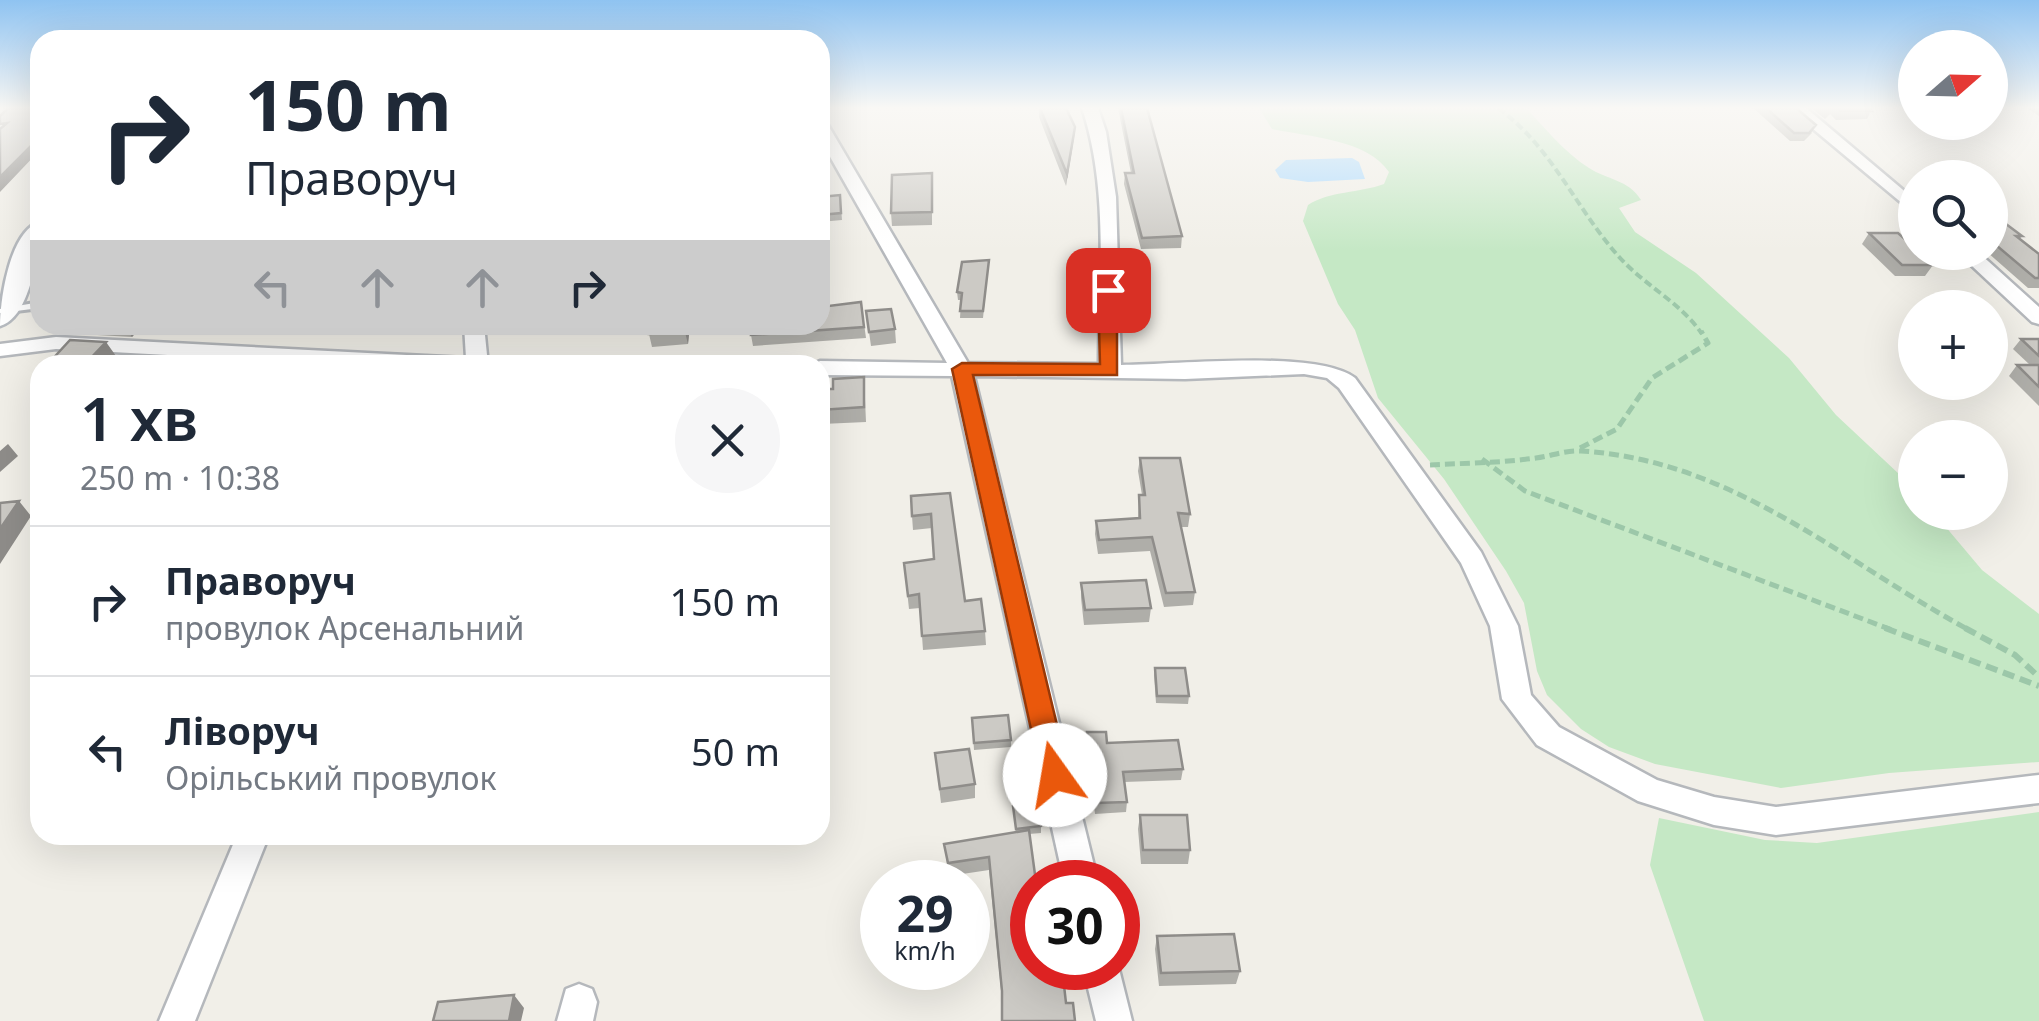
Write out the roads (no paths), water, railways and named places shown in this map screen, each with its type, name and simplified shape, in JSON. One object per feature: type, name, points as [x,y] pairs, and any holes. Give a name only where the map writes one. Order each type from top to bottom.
[{"type":"street","points":[[838,156],[962,369],[1076,860]]},
{"type":"street","points":[[1103,156],[1110,370]]},
{"type":"street","points":[[1852,156],[1898,195]]},
{"type":"street","points":[[1,314],[30,252]]},
{"type":"street","points":[[1986,270],[2039,318]]},
{"type":"street","points":[[0,350],[56,343],[285,355]]},
{"type":"street","points":[[830,368],[1304,367],[1334,373],[1347,383],[1472,559],[1504,626],[1517,699],[1548,736],[1649,791],[1714,812],[1776,821],[2039,789]]},
{"type":"street","points":[[177,1021],[249,845]]},
{"type":"street","points":[[1106,990],[1114,1021]]},
{"type":"lane","points":[[1,314],[30,307]]},
{"type":"water","points":[[1352,158],[1359,162],[1365,179],[1308,182],[1280,178],[1275,170],[1286,160]]}]
